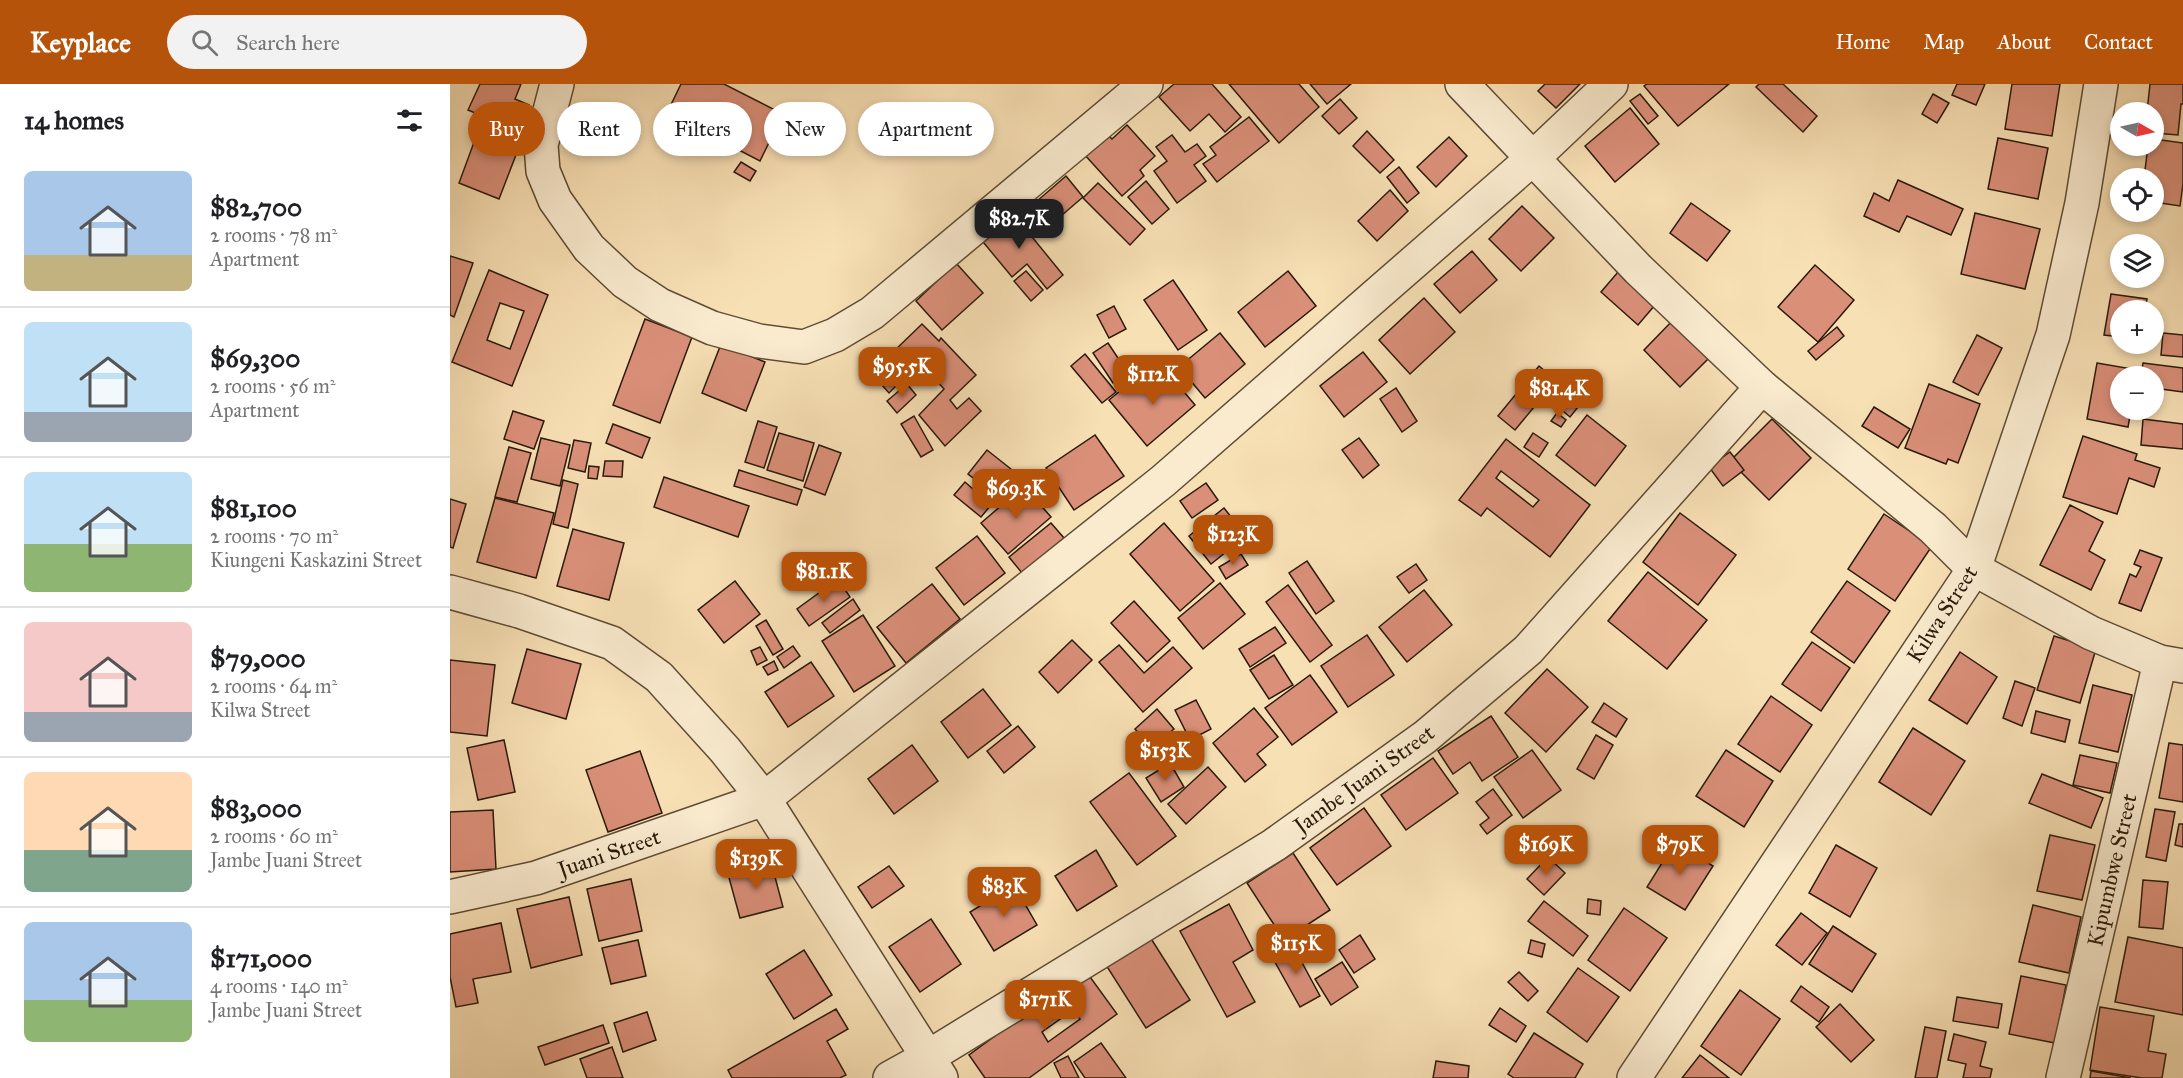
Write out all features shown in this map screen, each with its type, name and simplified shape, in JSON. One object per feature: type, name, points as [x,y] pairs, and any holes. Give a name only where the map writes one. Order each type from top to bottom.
[{"type":"street","points":[[557,84],[541,145],[543,171],[555,200],[589,248],[625,282],[660,305],[712,328],[759,341],[804,347],[835,335],[872,312],[1146,84]]},
{"type":"street","points":[[1462,84],[1638,269],[1762,387],[1933,528],[1974,569],[2091,633],[2172,664]]},
{"type":"street","name":"Juani Street","points":[[450,897],[536,878],[764,799],[1163,481],[1533,159],[1611,84]]},
{"type":"street","name":"Kilwa Street","points":[[1634,1078],[1974,569],[2053,335],[2082,203],[2101,84]]},
{"type":"street","name":"Jambe Juani Street","points":[[890,1078],[935,1068],[1274,845],[1425,737],[1528,650],[1762,387]]},
{"type":"street","points":[[450,591],[519,611],[612,643],[658,677],[725,750],[764,799],[935,1068]]},
{"type":"street","name":"Kipumbwe Street","points":[[2063,1078],[2172,664]]},
{"type":"building","points":[[480,84],[521,84],[515,99],[522,102],[472,102]]},
{"type":"building","points":[[681,84],[724,84],[764,104],[764,153],[760,161],[750,156],[752,102],[672,102]]},
{"type":"building","points":[[1174,84],[1212,84],[1241,117],[1225,132],[1209,114],[1190,131],[1159,97]]},
{"type":"building","points":[[1229,84],[1299,84],[1319,107],[1279,143]]},
{"type":"building","points":[[1310,84],[1351,84],[1327,104]]},
{"type":"building","points":[[1545,84],[1580,84],[1556,108],[1538,91]]},
{"type":"building","points":[[1647,84],[1729,84],[1678,126],[1644,86]]},
{"type":"building","points":[[1759,84],[1783,84],[1817,116],[1803,132],[1756,87]]},
{"type":"building","points":[[1957,84],[1985,84],[1976,105],[1952,95]]},
{"type":"building","points":[[2012,84],[2060,84],[2052,136],[2005,129]]},
{"type":"building","points":[[2150,84],[2183,84],[2183,104],[2181,104],[2178,135],[2164,134],[2164,102],[2148,102]]},
{"type":"building","points":[[1640,94],[1658,116],[1648,124],[1630,101]]},
{"type":"building","points":[[1933,94],[1949,103],[1937,123],[1922,114]]},
{"type":"building","points":[[1340,99],[1357,118],[1339,134],[1322,116]]},
{"type":"building","points":[[1630,108],[1659,144],[1615,182],[1585,146]]},
{"type":"building","points":[[1249,117],[1269,141],[1217,182],[1203,164],[1216,155],[1210,147]]},
{"type":"building","points":[[1127,125],[1155,156],[1140,170],[1144,176],[1122,196],[1084,154],[1107,134],[1112,139]]},
{"type":"building","points":[[1367,131],[1394,160],[1380,173],[1353,146]]},
{"type":"building","points":[[1172,135],[1185,152],[1197,144],[1206,156],[1194,165],[1206,181],[1177,203],[1154,171],[1167,161],[1156,147]]},
{"type":"building","points":[[1449,137],[1467,156],[1436,187],[1417,167]]},
{"type":"building","points":[[1998,138],[2048,148],[2038,199],[1988,189]]},
{"type":"building","points":[[2164,140],[2183,143],[2183,184],[2180,206],[2164,204],[2164,168],[2145,168],[2147,156],[2164,156]]},
{"type":"building","points":[[469,156],[516,156],[499,199],[459,183]]},
{"type":"building","points":[[741,162],[756,171],[750,181],[734,172]]},
{"type":"building","points":[[1399,167],[1419,193],[1407,203],[1387,177]]},
{"type":"building","points":[[1066,176],[1083,197],[1039,235],[1022,214]]},
{"type":"building","points":[[1898,180],[1963,209],[1951,235],[1907,216],[1899,232],[1864,216],[1874,193],[1889,201]]},
{"type":"building","points":[[1146,181],[1169,209],[1152,224],[1128,197]]},
{"type":"building","points":[[1098,183],[1145,229],[1130,245],[1083,198]]},
{"type":"building","points":[[1390,190],[1408,211],[1377,241],[1358,221]]},
{"type":"building","points":[[1691,203],[1730,231],[1707,261],[1670,233]]},
{"type":"building","points":[[1522,206],[1554,238],[1521,271],[1489,239]]},
{"type":"building","points":[[1011,211],[1063,275],[1047,289],[1027,264],[1012,277],[979,237]]},
{"type":"building","points":[[1975,213],[2040,229],[2025,289],[1961,274]]},
{"type":"building","points":[[1472,251],[1497,280],[1460,313],[1434,284]]},
{"type":"building","points":[[450,256],[473,263],[454,317],[450,315]]},
{"type":"building","points":[[956,263],[983,293],[942,330],[916,301]]},
{"type":"building","points":[[1815,265],[1854,300],[1818,342],[1778,307]]},
{"type":"building","points":[[489,270],[548,295],[512,386],[452,362]],"holes":[[[500,303],[524,311],[510,349],[487,340]]]},
{"type":"building","points":[[1026,271],[1043,290],[1031,301],[1014,281]]},
{"type":"building","points":[[1288,271],[1316,306],[1265,347],[1238,312]]},
{"type":"building","points":[[1618,272],[1655,305],[1638,325],[1601,292]]},
{"type":"building","points":[[1173,280],[1207,330],[1178,350],[1144,300]]},
{"type":"building","points":[[2111,294],[2147,299],[2110,300],[2110,336],[2104,335]]},
{"type":"building","points":[[1424,298],[1455,332],[1410,374],[1379,340]]},
{"type":"building","points":[[1114,306],[1126,329],[1109,338],[1097,315]]},
{"type":"building","points":[[1675,318],[1712,355],[1680,387],[1644,350]]},
{"type":"building","points":[[645,319],[692,337],[660,423],[613,405]]},
{"type":"building","points":[[922,324],[939,341],[941,338],[976,375],[950,400],[957,409],[969,398],[981,411],[945,446],[919,415],[944,389],[920,363],[909,373],[891,354]]},
{"type":"building","points":[[1837,327],[1844,336],[1816,360],[1808,351]]},
{"type":"building","points":[[1220,333],[1245,364],[1205,398],[1179,367]]},
{"type":"building","points":[[2164,333],[2183,335],[2183,357],[2161,355],[2164,354]]},
{"type":"building","points":[[1977,335],[2002,348],[1978,395],[1953,382]]},
{"type":"building","points":[[1108,343],[1128,373],[1113,383],[1093,353]]},
{"type":"building","points":[[721,344],[765,362],[746,411],[702,393]]},
{"type":"building","points":[[1363,352],[1387,382],[1344,417],[1320,386]]},
{"type":"building","points":[[1085,354],[1116,392],[1102,403],[1071,366]]},
{"type":"building","points":[[2097,363],[2115,366],[2110,366],[2110,420],[2129,420],[2128,427],[2087,419]]},
{"type":"building","points":[[2143,363],[2183,368],[2183,392],[2164,389],[2164,366],[2143,366]]},
{"type":"building","points":[[884,365],[900,382],[889,393],[873,375]]},
{"type":"building","points":[[1539,366],[1582,402],[1570,417],[1544,395],[1515,430],[1498,416]]},
{"type":"building","points":[[1164,368],[1195,405],[1147,446],[1109,400],[1131,382],[1138,390]]},
{"type":"building","points":[[907,384],[916,395],[897,413],[887,401]]},
{"type":"building","points":[[1929,384],[1980,404],[1958,463],[1948,459],[1946,464],[1905,448]]},
{"type":"building","points":[[1396,388],[1417,421],[1402,432],[1380,399]]},
{"type":"building","points":[[1874,407],[1910,429],[1898,448],[1862,426]]},
{"type":"building","points":[[513,411],[544,421],[534,449],[504,439]]},
{"type":"building","points":[[1557,413],[1566,420],[1561,427],[1551,421]]},
{"type":"building","points":[[1587,415],[1626,446],[1595,486],[1556,455]]},
{"type":"building","points":[[914,416],[933,450],[921,457],[901,424]]},
{"type":"building","points":[[1772,419],[1811,458],[1769,500],[1730,461]]},
{"type":"building","points":[[2143,420],[2183,424],[2183,449],[2141,445]]},
{"type":"building","points":[[758,421],[777,427],[764,468],[745,462]]},
{"type":"building","points":[[613,424],[650,438],[642,458],[606,443]]},
{"type":"building","points":[[779,433],[814,443],[803,481],[767,470]]},
{"type":"building","points":[[1533,433],[1548,443],[1539,457],[1524,447]]},
{"type":"building","points":[[1095,435],[1124,476],[1074,510],[1046,468]]},
{"type":"building","points":[[2083,436],[2137,454],[2135,460],[2160,468],[2154,487],[2129,478],[2117,514],[2063,497]]},
{"type":"building","points":[[541,438],[570,445],[560,486],[531,479]]},
{"type":"building","points":[[1359,438],[1379,465],[1363,478],[1342,450]]},
{"type":"building","points":[[1506,439],[1590,505],[1550,557],[1487,508],[1481,516],[1459,500]],"holes":[[[1501,471],[1539,500],[1533,507],[1496,478]]]},
{"type":"building","points":[[574,440],[591,443],[585,472],[568,468]]},
{"type":"building","points":[[819,445],[841,453],[825,495],[804,487]]},
{"type":"building","points":[[509,447],[531,453],[517,502],[495,497]]},
{"type":"building","points":[[987,450],[1021,477],[1003,500],[968,474]]},
{"type":"building","points":[[1730,452],[1744,470],[1723,486],[1709,467]]},
{"type":"building","points":[[605,461],[623,461],[622,477],[603,476]]},
{"type":"building","points":[[589,466],[599,467],[597,479],[588,478]]},
{"type":"building","points":[[739,470],[802,490],[797,505],[734,486]]},
{"type":"building","points":[[664,477],[749,506],[738,537],[654,507]]},
{"type":"building","points":[[563,480],[578,484],[568,528],[553,524]]},
{"type":"building","points":[[965,482],[991,505],[981,517],[954,495]]},
{"type":"building","points":[[1206,483],[1218,500],[1192,518],[1180,501]]},
{"type":"building","points":[[1024,486],[1051,517],[1008,554],[981,523]]},
{"type":"building","points":[[495,498],[554,513],[536,578],[477,562]]},
{"type":"building","points":[[450,499],[466,504],[453,548],[450,547]]},
{"type":"building","points":[[2070,505],[2103,522],[2089,551],[2105,560],[2091,590],[2040,565]]},
{"type":"building","points":[[1224,508],[1246,536],[1211,564],[1189,536]]},
{"type":"building","points":[[1680,513],[1736,555],[1698,605],[1643,562]]},
{"type":"building","points":[[1884,514],[1932,546],[1895,601],[1848,569]]},
{"type":"building","points":[[1051,523],[1064,538],[1022,573],[1009,557]]},
{"type":"building","points":[[1164,523],[1214,581],[1180,611],[1130,554]]},
{"type":"building","points":[[573,529],[624,543],[609,600],[557,586]]},
{"type":"building","points":[[977,536],[1005,573],[964,605],[936,568]]},
{"type":"building","points":[[2140,550],[2162,558],[2141,611],[2119,603],[2130,574],[2136,577],[2141,567],[2134,564]]},
{"type":"building","points":[[1241,554],[1248,565],[1226,579],[1219,567]]},
{"type":"building","points":[[1307,561],[1334,601],[1316,614],[1289,573]]},
{"type":"building","points":[[1416,564],[1427,580],[1409,593],[1397,577]]},
{"type":"building","points":[[1648,572],[1707,620],[1667,669],[1608,621]]},
{"type":"building","points":[[838,579],[850,597],[809,626],[797,609]]},
{"type":"building","points":[[735,581],[760,614],[724,643],[698,610]]},
{"type":"building","points":[[1847,581],[1890,611],[1854,663],[1811,632]]},
{"type":"building","points":[[1220,583],[1245,614],[1203,649],[1178,618]]},
{"type":"building","points":[[932,584],[960,619],[906,663],[877,627]]},
{"type":"building","points":[[1288,585],[1332,645],[1310,662],[1266,602]]},
{"type":"building","points":[[1424,590],[1452,625],[1407,662],[1379,627]]},
{"type":"building","points":[[853,599],[860,610],[830,633],[822,623]]},
{"type":"building","points":[[1134,601],[1170,641],[1147,662],[1111,623]]},
{"type":"building","points":[[863,615],[895,666],[854,692],[822,641]]},
{"type":"building","points":[[766,620],[783,649],[773,655],[756,626]]},
{"type":"building","points":[[1275,627],[1286,643],[1250,667],[1239,649]]},
{"type":"building","points":[[1367,635],[1394,675],[1348,707],[1321,666]]},
{"type":"building","points":[[2054,636],[2096,649],[2080,703],[2037,690]]},
{"type":"building","points":[[1072,640],[1092,660],[1058,693],[1039,672]]},
{"type":"building","points":[[1812,642],[1850,668],[1821,711],[1782,684]]},
{"type":"building","points":[[1119,645],[1144,673],[1173,647],[1192,668],[1143,712],[1099,662]]},
{"type":"building","points":[[793,646],[800,656],[784,668],[777,657]]},
{"type":"building","points":[[760,647],[767,660],[757,665],[751,651]]},
{"type":"building","points":[[527,649],[581,664],[566,719],[512,703]]},
{"type":"building","points":[[1960,652],[1997,677],[1967,724],[1929,700]]},
{"type":"building","points":[[1274,655],[1293,685],[1269,699],[1250,670]]},
{"type":"building","points":[[450,660],[495,665],[487,736],[450,732]]},
{"type":"building","points":[[774,661],[778,670],[768,675],[763,667]]},
{"type":"building","points":[[811,662],[834,696],[788,727],[765,692]]},
{"type":"building","points":[[1547,669],[1588,707],[1546,752],[1505,713]]},
{"type":"building","points":[[1310,675],[1337,712],[1292,745],[1265,708]]},
{"type":"building","points":[[2015,681],[2035,688],[2022,726],[2003,718]]},
{"type":"building","points":[[2093,685],[2132,695],[2118,752],[2079,743]]},
{"type":"building","points":[[983,689],[1011,725],[968,758],[941,722]]},
{"type":"building","points":[[1771,696],[1812,725],[1780,772],[1738,744]]},
{"type":"building","points":[[1196,700],[1211,729],[1190,740],[1175,710]]},
{"type":"building","points":[[1604,703],[1627,719],[1616,737],[1592,722]]},
{"type":"building","points":[[1254,708],[1278,737],[1257,754],[1266,765],[1245,782],[1213,743]]},
{"type":"building","points":[[1157,709],[1174,729],[1152,748],[1135,729]]},
{"type":"building","points":[[2036,711],[2070,720],[2065,742],[2031,733]]},
{"type":"building","points":[[1491,716],[1518,757],[1482,781],[1470,762],[1453,774],[1438,751]]},
{"type":"building","points":[[1018,726],[1035,747],[1004,773],[987,751]]},
{"type":"building","points":[[1913,728],[1965,761],[1931,815],[1879,782]]},
{"type":"building","points":[[1596,735],[1613,745],[1594,779],[1577,769]]},
{"type":"building","points":[[504,740],[515,792],[478,800],[467,748]]},
{"type":"building","points":[[2169,743],[2183,745],[2183,802],[2159,798]]},
{"type":"building","points":[[912,745],[938,781],[894,814],[868,779]]},
{"type":"building","points":[[1532,750],[1561,790],[1523,818],[1494,777]]},
{"type":"building","points":[[1726,750],[1773,781],[1744,827],[1696,796]]},
{"type":"building","points":[[640,751],[662,813],[608,832],[586,770]]},
{"type":"building","points":[[2080,755],[2117,763],[2110,793],[2073,785]]},
{"type":"building","points":[[1433,758],[1458,793],[1406,830],[1381,795]]},
{"type":"building","points":[[1170,763],[1184,787],[1161,802],[1146,778]]},
{"type":"building","points":[[1208,767],[1226,787],[1186,824],[1168,804]]},
{"type":"building","points":[[1129,773],[1176,836],[1137,865],[1090,802]]},
{"type":"building","points":[[2042,774],[2103,798],[2091,828],[2029,803]]},
{"type":"building","points":[[1493,789],[1512,815],[1487,834],[1480,825],[1489,818],[1476,802]]},
{"type":"building","points":[[1364,808],[1391,846],[1337,885],[1310,848]]},
{"type":"building","points":[[2155,809],[2175,812],[2166,861],[2146,857]]},
{"type":"building","points":[[493,810],[496,869],[450,872],[450,812]]},
{"type":"building","points":[[2179,824],[2183,824],[2183,847],[2175,845]]},
{"type":"building","points":[[2050,835],[2095,845],[2082,900],[2037,891]]},
{"type":"building","points":[[1675,842],[1713,866],[1685,910],[1647,887]]},
{"type":"building","points":[[1836,845],[1877,868],[1850,917],[1809,893]]},
{"type":"building","points":[[1096,850],[1117,886],[1077,911],[1055,876]]},
{"type":"building","points":[[1293,853],[1330,910],[1284,940],[1247,883]]},
{"type":"building","points":[[1548,857],[1565,873],[1544,895],[1527,879]]},
{"type":"building","points":[[771,862],[783,907],[740,918],[728,874]]},
{"type":"building","points":[[889,866],[904,886],[872,908],[858,887]]},
{"type":"building","points":[[631,879],[642,931],[599,941],[587,889]]},
{"type":"building","points":[[2143,880],[2168,882],[2163,929],[2139,927]]},
{"type":"building","points":[[1014,885],[1037,925],[994,951],[970,912]]},
{"type":"building","points":[[569,897],[582,955],[531,968],[517,909]]},
{"type":"building","points":[[1588,899],[1601,901],[1600,915],[1587,913]]},
{"type":"building","points":[[1544,901],[1588,936],[1573,956],[1528,921]]},
{"type":"building","points":[[1229,904],[1253,950],[1233,962],[1255,1002],[1227,1017],[1180,931]]},
{"type":"building","points":[[2033,905],[2081,917],[2069,973],[2019,962]]},
{"type":"building","points":[[1624,908],[1667,938],[1630,991],[1588,960]]},
{"type":"building","points":[[1801,913],[1827,933],[1802,965],[1776,945]]},
{"type":"building","points":[[931,919],[961,964],[920,992],[889,947]]},
{"type":"building","points":[[501,923],[511,972],[473,979],[478,1003],[456,1007],[450,977],[450,934]]},
{"type":"building","points":[[1833,926],[1876,954],[1852,992],[1809,964]]},
{"type":"building","points":[[1360,935],[1375,959],[1354,973],[1339,950]]},
{"type":"building","points":[[1150,937],[1190,1000],[1146,1028],[1106,965]]},
{"type":"building","points":[[2128,937],[2183,948],[2183,1015],[2115,1002]]},
{"type":"building","points":[[638,940],[646,976],[611,984],[602,948]]},
{"type":"building","points":[[1531,940],[1545,944],[1542,957],[1528,953]]},
{"type":"building","points":[[1292,944],[1320,996],[1300,1007],[1271,955]]},
{"type":"building","points":[[804,950],[832,995],[794,1019],[766,974]]},
{"type":"building","points":[[1342,962],[1358,987],[1331,1005],[1315,979]]},
{"type":"building","points":[[1578,968],[1619,997],[1587,1042],[1547,1012]]},
{"type":"building","points":[[1085,970],[1117,1014],[1029,1078],[985,1078],[969,1055]],"holes":[[[1073,1010],[1080,1019],[1048,1042],[1042,1032]]]},
{"type":"building","points":[[1519,972],[1538,991],[1528,1001],[1508,982]]},
{"type":"building","points":[[2021,976],[2066,985],[2055,1043],[2009,1034]]},
{"type":"building","points":[[1801,986],[1829,1007],[1819,1022],[1791,1001]]},
{"type":"building","points":[[1740,990],[1780,1019],[1741,1075],[1701,1046]]},
{"type":"building","points":[[1957,997],[2002,1004],[1998,1028],[1953,1021]]},
{"type":"building","points":[[1840,1004],[1874,1040],[1851,1062],[1816,1027]]},
{"type":"building","points":[[2100,1007],[2154,1016],[2148,1051],[2166,1054],[2162,1078],[2142,1078],[2090,1070]]},
{"type":"building","points":[[1500,1008],[1526,1026],[1516,1042],[1489,1025]]},
{"type":"building","points":[[836,1009],[848,1029],[827,1041],[846,1075],[840,1078],[732,1078],[728,1070]]},
{"type":"building","points":[[647,1012],[656,1040],[623,1052],[614,1023]]},
{"type":"building","points":[[603,1025],[609,1043],[545,1065],[538,1047]]},
{"type":"building","points":[[1925,1027],[1946,1031],[1937,1078],[1915,1078]]},
{"type":"building","points":[[1534,1033],[1583,1064],[1575,1078],[1514,1078],[1508,1074]]},
{"type":"building","points":[[1954,1034],[1986,1042],[1980,1066],[1992,1069],[1990,1078],[1963,1078],[1966,1064],[1948,1060]]},
{"type":"building","points":[[1101,1043],[1126,1078],[1085,1078],[1074,1062]]},
{"type":"building","points":[[612,1047],[623,1078],[587,1078],[580,1059]]},
{"type":"building","points":[[1700,1055],[1729,1078],[1682,1078]]},
{"type":"building","points":[[1068,1056],[1079,1078],[1061,1078],[1054,1063]]},
{"type":"building","points":[[1436,1061],[1469,1066],[1468,1078],[1433,1078]]},
{"type":"building","points":[[2091,1071],[2131,1078],[2090,1078]]}]
